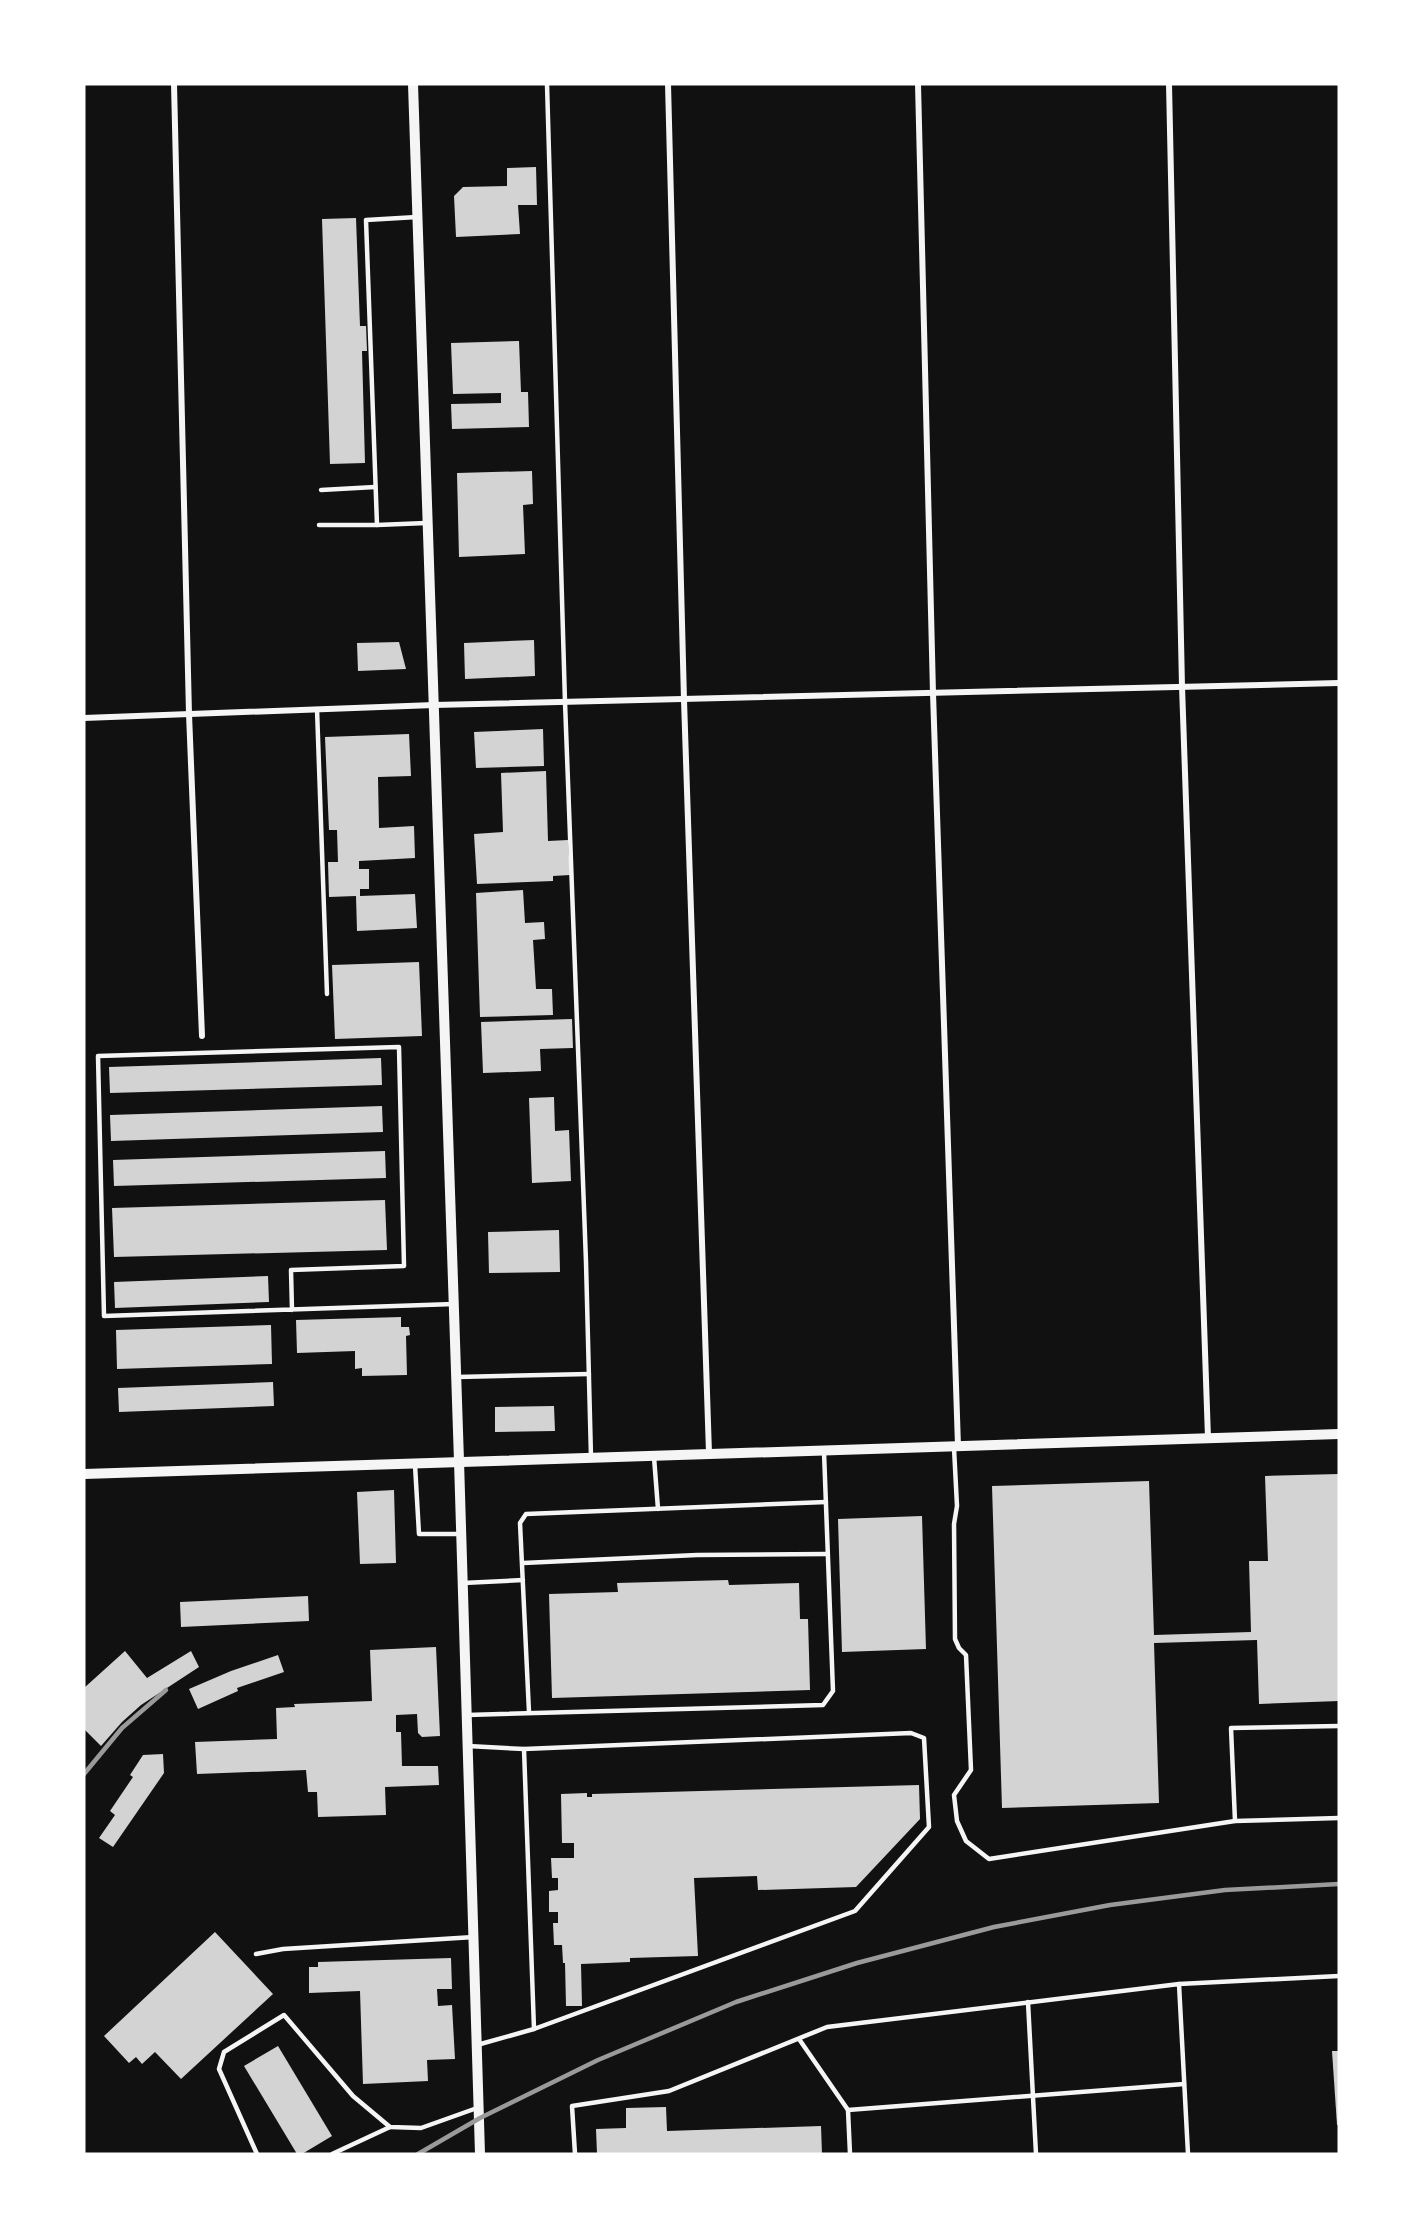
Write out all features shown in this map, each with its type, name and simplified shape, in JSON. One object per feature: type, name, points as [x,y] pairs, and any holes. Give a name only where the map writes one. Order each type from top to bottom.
[{"type":"street","points":[[174,84],[189,714],[202,1036]]},
{"type":"street","points":[[415,84],[417,217],[457,1377],[480,2154]]},
{"type":"street","points":[[668,84],[684,699],[709,1453]]},
{"type":"street","points":[[918,84],[933,693],[956,1446]]},
{"type":"street","points":[[1169,84],[1182,686],[1208,1438]]},
{"type":"street","points":[[84,718],[434,705],[1339,682]]},
{"type":"street","points":[[84,1474],[1339,1434]]},
{"type":"lane","points":[[547,84],[565,702],[591,1457]]},
{"type":"lane","points":[[377,525],[366,220],[417,217]]},
{"type":"lane","points":[[321,490],[375,487]]},
{"type":"lane","points":[[319,525],[428,523]]},
{"type":"lane","points":[[317,710],[327,994]]},
{"type":"lane","points":[[292,1310],[291,1270],[404,1266],[399,1047],[98,1056],[104,1316],[292,1310],[454,1304]]},
{"type":"lane","points":[[457,1377],[589,1374]]},
{"type":"lane","points":[[956,1446],[955,1639],[959,1648],[966,1655],[971,1770],[954,1795],[957,1821],[966,1841],[989,1859],[1234,1821],[1339,1818]]},
{"type":"lane","points":[[467,1715],[823,1705],[833,1691],[824,1450]]},
{"type":"lane","points":[[654,1455],[658,1509]]},
{"type":"lane","points":[[415,1462],[419,1534],[462,1534]]},
{"type":"lane","points":[[529,1712],[520,1523],[526,1514],[826,1502]]},
{"type":"lane","points":[[523,1563],[697,1555],[827,1554]]},
{"type":"lane","points":[[463,1583],[523,1580]]},
{"type":"lane","points":[[1234,1821],[1231,1728],[1339,1726]]},
{"type":"lane","points":[[468,1746],[524,1749],[911,1733],[924,1738],[928,1827],[855,1911],[534,2029],[477,2045]]},
{"type":"lane","points":[[524,1749],[534,2029]]},
{"type":"lane","points":[[256,1954],[283,1948],[474,1937]]},
{"type":"lane","points":[[575,2154],[572,2106],[669,2091],[827,2027],[1179,1984],[1339,1976]]},
{"type":"lane","points":[[1179,1984],[1188,2154]]},
{"type":"lane","points":[[1028,2002],[1036,2154]]},
{"type":"lane","points":[[257,2154],[219,2069],[224,2052],[284,2016],[353,2096],[390,2127]]},
{"type":"lane","points":[[799,2038],[848,2110],[850,2154]]},
{"type":"lane","points":[[848,2110],[1184,2084]]},
{"type":"lane","points":[[332,2154],[390,2127],[421,2128],[479,2107]]},
{"type":"building","points":[[536,167],[537,205],[518,205],[520,234],[456,237],[454,196],[463,187],[507,186],[507,168]]},
{"type":"building","points":[[356,218],[360,326],[366,326],[367,351],[362,351],[365,463],[330,464],[322,219]]},
{"type":"building","points":[[519,341],[521,392],[528,392],[529,427],[452,429],[451,404],[501,403],[501,393],[453,394],[451,343]]},
{"type":"building","points":[[532,471],[533,504],[523,505],[525,554],[459,557],[457,473]]},
{"type":"building","points":[[534,640],[535,676],[465,679],[464,643]]},
{"type":"building","points":[[399,642],[406,669],[358,671],[357,643]]},
{"type":"building","points":[[543,729],[544,766],[476,768],[474,732]]},
{"type":"building","points":[[409,734],[411,776],[378,777],[379,828],[414,826],[415,858],[359,861],[359,869],[369,869],[369,889],[360,889],[360,896],[415,894],[417,928],[357,931],[356,896],[329,897],[328,862],[338,862],[337,830],[329,830],[325,737]]},
{"type":"building","points":[[546,771],[548,841],[568,840],[570,875],[553,876],[553,881],[477,884],[474,834],[503,832],[501,773]]},
{"type":"building","points":[[523,890],[525,923],[544,922],[545,939],[533,940],[536,989],[552,989],[553,1015],[480,1017],[476,893]]},
{"type":"building","points":[[419,962],[422,1036],[335,1039],[332,965]]},
{"type":"building","points":[[572,1019],[573,1048],[540,1049],[541,1071],[483,1073],[481,1022]]},
{"type":"building","points":[[381,1058],[382,1085],[110,1093],[109,1067]]},
{"type":"building","points":[[554,1097],[555,1131],[569,1130],[571,1181],[532,1183],[529,1098]]},
{"type":"building","points":[[382,1106],[383,1132],[111,1141],[110,1115]]},
{"type":"building","points":[[385,1151],[386,1178],[114,1186],[113,1160]]},
{"type":"building","points":[[385,1200],[387,1250],[114,1257],[112,1208]]},
{"type":"building","points":[[559,1230],[560,1272],[489,1273],[488,1232]]},
{"type":"building","points":[[268,1276],[269,1302],[115,1308],[114,1282]]},
{"type":"building","points":[[401,1317],[401,1327],[409,1327],[410,1335],[406,1336],[407,1375],[362,1376],[362,1368],[355,1369],[355,1351],[297,1353],[296,1320]]},
{"type":"building","points":[[271,1325],[272,1364],[117,1369],[116,1330]]},
{"type":"building","points":[[273,1382],[274,1406],[119,1412],[118,1388]]},
{"type":"building","points":[[554,1406],[555,1431],[495,1432],[495,1407]]},
{"type":"building","points":[[1339,1474],[1339,1701],[1259,1704],[1257,1640],[1154,1643],[1159,1803],[1002,1808],[992,1486],[1149,1481],[1154,1635],[1251,1632],[1249,1561],[1268,1561],[1265,1476]]},
{"type":"building","points":[[394,1490],[396,1563],[360,1564],[357,1492]]},
{"type":"building","points":[[922,1516],[926,1649],[842,1652],[838,1519]]},
{"type":"building","points":[[728,1580],[729,1585],[799,1583],[800,1619],[808,1619],[810,1690],[552,1698],[549,1594],[618,1592],[617,1583]]},
{"type":"building","points":[[308,1596],[309,1621],[181,1627],[180,1602]]},
{"type":"building","points":[[436,1647],[440,1736],[422,1737],[418,1733],[417,1714],[396,1715],[396,1732],[401,1732],[402,1766],[438,1766],[439,1785],[385,1787],[386,1815],[318,1817],[317,1792],[308,1792],[306,1770],[197,1774],[195,1742],[277,1739],[276,1708],[295,1707],[294,1704],[372,1701],[370,1650]]},
{"type":"building","points":[[125,1651],[147,1678],[191,1651],[199,1667],[141,1705],[101,1746],[84,1729],[84,1688]]},
{"type":"building","points":[[278,1655],[284,1672],[237,1688],[238,1691],[198,1709],[189,1689],[231,1671]]},
{"type":"building","points":[[163,1754],[164,1773],[113,1847],[99,1838],[115,1815],[110,1811],[133,1777],[130,1775],[143,1755]]},
{"type":"building","points":[[919,1785],[920,1819],[856,1887],[758,1890],[757,1876],[694,1878],[698,1956],[630,1958],[630,1962],[581,1964],[582,2006],[566,2006],[565,1963],[563,1963],[562,1945],[554,1945],[553,1923],[558,1923],[558,1912],[549,1912],[549,1891],[558,1890],[558,1878],[552,1878],[551,1858],[574,1858],[574,1843],[562,1843],[561,1794],[587,1793],[587,1797],[592,1797],[592,1794]]},
{"type":"building","points":[[215,1932],[273,1994],[181,2079],[155,2052],[142,2064],[136,2057],[129,2063],[104,2036]]},
{"type":"building","points":[[451,1958],[452,1989],[437,1989],[438,2006],[452,2005],[455,2059],[427,2060],[428,2081],[363,2084],[360,1991],[309,1993],[309,1967],[318,1967],[318,1962]]},
{"type":"building","points":[[278,2046],[332,2136],[302,2154],[297,2154],[244,2066]]},
{"type":"building","points":[[1332,2051],[1339,2051],[1339,2125],[1337,2125]]},
{"type":"building","points":[[666,2107],[667,2131],[821,2126],[822,2154],[597,2154],[596,2129],[626,2128],[626,2108]]},
{"type":"railway","points":[[84,1774],[122,1728],[166,1690]]},
{"type":"railway","points":[[418,2154],[480,2118],[598,2060],[736,2002],[857,1963],[994,1927],[1110,1905],[1225,1890],[1339,1884]]}]
